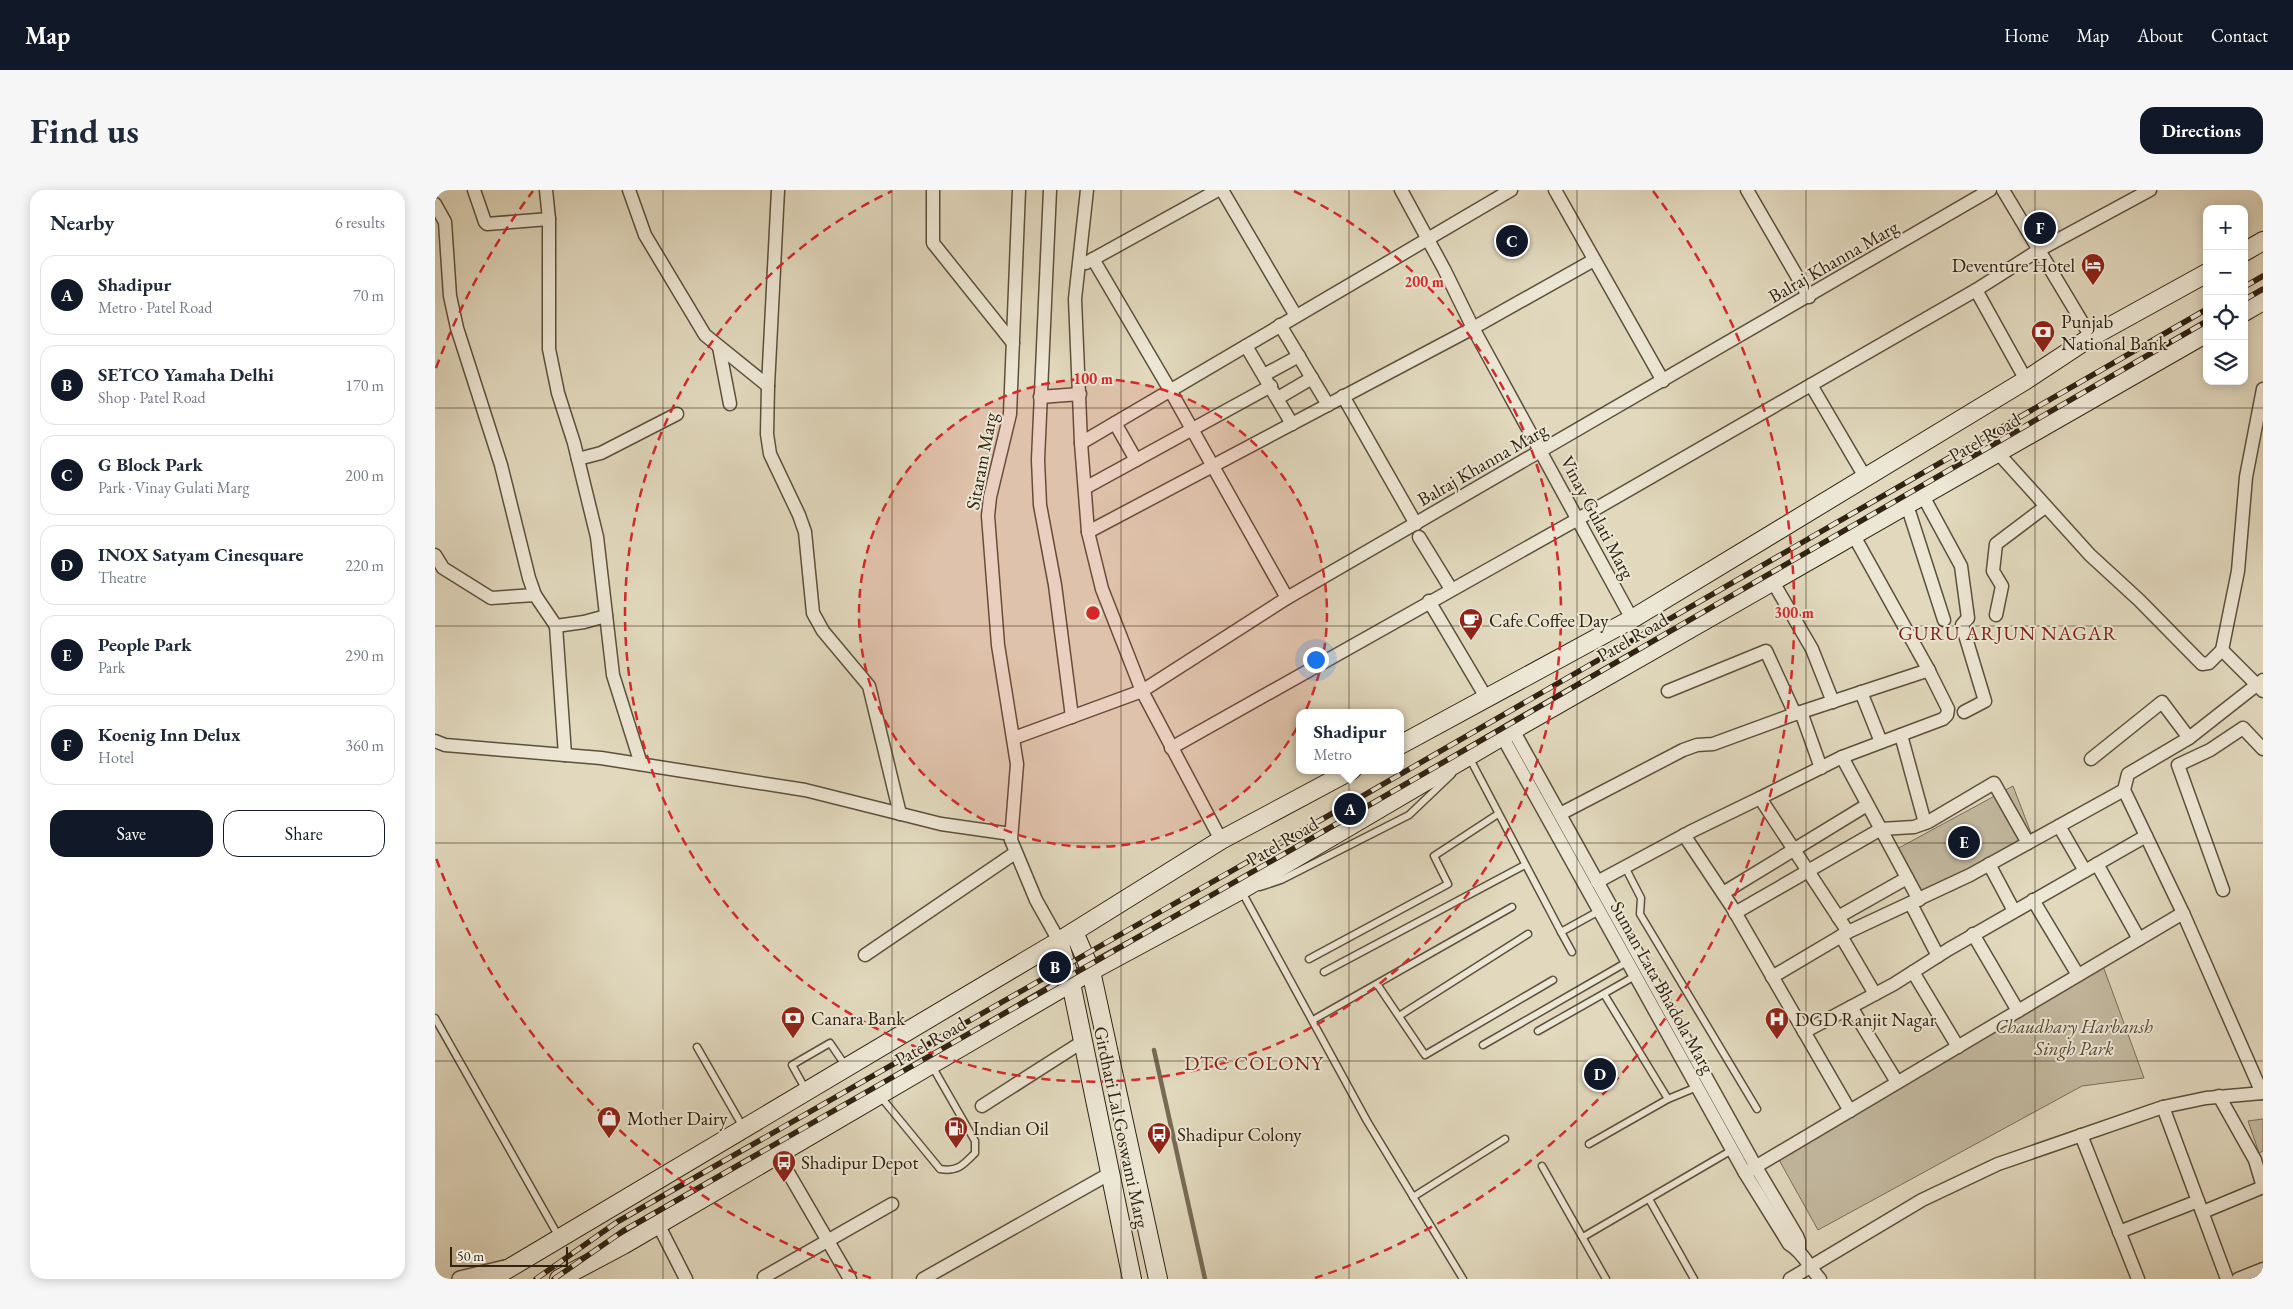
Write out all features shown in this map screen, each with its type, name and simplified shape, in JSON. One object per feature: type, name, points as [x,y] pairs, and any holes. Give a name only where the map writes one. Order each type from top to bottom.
[{"type":"main road","points":[[2247,250],[2263,241]]},
{"type":"main road","name":"Patel Road","points":[[1404,743],[1632,619],[2026,380],[2091,337],[2203,274]]},
{"type":"main road","name":"Patel Road","points":[[559,1279],[778,1155],[1091,971],[1241,890],[1508,733],[2203,335]]},
{"type":"main road","name":"Patel Road","points":[[491,1279],[1067,936],[1221,840],[1345,774]]},
{"type":"main road","name":"Girdhari Lal Goswami Marg","points":[[1067,936],[1091,971],[1158,1279]]},
{"type":"main road","name":"Girdhari Lal Goswami Marg","points":[[1067,936],[1071,983],[1131,1279]]},
{"type":"street","points":[[474,190],[487,224],[549,219]]},
{"type":"street","points":[[546,190],[549,219],[547,332],[549,348],[558,393],[578,459],[597,537],[613,676],[641,764]]},
{"type":"street","points":[[629,190],[645,236],[705,335],[768,386]]},
{"type":"street","points":[[778,190],[768,386],[767,434],[770,454],[805,532],[813,613],[823,631],[869,686],[900,814]]},
{"type":"street","points":[[933,190],[933,242],[1013,343]]},
{"type":"street","name":"Sitaram Marg","points":[[1019,190],[1011,414],[990,497],[988,516],[998,645],[1017,764],[1011,834],[1015,853],[1035,900],[1067,936]]},
{"type":"street","points":[[1049,190],[1038,460],[1040,505],[1055,585],[1072,717]]},
{"type":"street","points":[[1087,190],[1075,299],[1081,443],[1088,532],[1102,589],[1141,691],[1221,840]]},
{"type":"street","points":[[1080,266],[1220,190],[1296,316]]},
{"type":"street","name":"Vinay Gulati Marg","points":[[1401,190],[1428,238],[1473,328],[1632,619]]},
{"type":"street","points":[[1081,443],[1511,190]]},
{"type":"street","points":[[1555,190],[1663,381]]},
{"type":"street","points":[[1747,190],[1809,297]]},
{"type":"street","name":"Balraj Khanna Marg","points":[[1014,738],[1141,691],[1287,598],[1991,190]]},
{"type":"street","points":[[2003,190],[2091,337]]},
{"type":"street","points":[[1171,748],[1429,601],[1578,519],[1976,290],[2039,250],[2150,190]]},
{"type":"street","points":[[435,204],[445,222],[451,296],[457,328],[501,465],[514,522],[535,595],[556,626],[565,755]]},
{"type":"street","points":[[1093,259],[1170,390],[1287,598]]},
{"type":"street","points":[[1088,532],[1473,328],[1594,260]]},
{"type":"street","points":[[1976,290],[2026,380]]},
{"type":"street","points":[[1280,326],[1328,404]]},
{"type":"street","points":[[1246,346],[1292,424]]},
{"type":"street","points":[[719,347],[730,404]]},
{"type":"street","points":[[1085,488],[1192,430],[1267,380],[1299,356]]},
{"type":"street","points":[[1277,398],[1312,378]]},
{"type":"street","points":[[1811,385],[1865,477]]},
{"type":"street","points":[[1998,453],[2089,555],[2139,600],[2203,664],[2209,663],[2222,650],[2238,570],[2246,477],[2263,389]]},
{"type":"street","points":[[1040,397],[1080,394]]},
{"type":"street","points":[[1343,396],[1416,524]]},
{"type":"street","points":[[578,459],[601,453],[677,414]]},
{"type":"street","points":[[1115,423],[1136,460]]},
{"type":"street","points":[[1915,501],[1944,620]]},
{"type":"street","points":[[1915,501],[1961,566],[1968,618],[1962,625],[1985,701],[1964,712]]},
{"type":"street","points":[[1996,615],[2002,586],[1993,571],[1996,544],[2045,507]]},
{"type":"street","points":[[1597,882],[1684,835],[1841,758],[1947,716],[1948,709],[1929,670],[1854,536]]},
{"type":"street","points":[[1419,538],[1451,590]]},
{"type":"street","points":[[435,555],[443,568],[470,587],[491,598],[535,595]]},
{"type":"street","points":[[1773,582],[1812,649],[1833,702]]},
{"type":"street","points":[[1429,601],[1487,699]]},
{"type":"street","points":[[556,626],[584,622],[606,616]]},
{"type":"street","points":[[1772,977],[1845,934],[1915,902],[1989,864],[2123,790],[2128,774],[2189,738],[2261,685],[2222,650]]},
{"type":"street","points":[[1668,691],[1766,651],[1798,713],[1821,768]]},
{"type":"street","points":[[1560,814],[1683,750],[1697,745],[1713,744],[1798,713],[1929,670]]},
{"type":"street","points":[[1861,692],[1881,742]]},
{"type":"street","points":[[2091,759],[2163,702],[2189,738]]},
{"type":"street","points":[[2223,890],[2178,766],[2210,750],[2243,728],[2263,749]]},
{"type":"street","name":"Suman Lata Bhadola Marg","points":[[1508,733],[1560,814],[1799,1241],[1799,1250]]},
{"type":"street","name":"Suman Lata Bhadola Marg","points":[[1508,733],[1599,911],[1745,1173],[1789,1244],[1799,1250],[1809,1267],[1821,1279]]},
{"type":"street","points":[[1901,735],[1925,824]]},
{"type":"street","points":[[435,741],[445,746],[565,755],[641,764],[805,790],[941,824],[1011,834]]},
{"type":"street","points":[[1841,758],[1907,878],[1938,956]]},
{"type":"street","points":[[1735,913],[1881,829],[1914,827],[1925,824],[1994,783],[2028,842]]},
{"type":"street","points":[[1790,1279],[1922,1200],[1998,1164],[2163,1107],[2219,1096],[2263,1093],[2183,913],[2123,790]]},
{"type":"street","points":[[1760,798],[1838,917],[1875,994]]},
{"type":"street","points":[[1723,893],[1867,805]]},
{"type":"street","points":[[2059,826],[2085,871]]},
{"type":"street","points":[[1684,835],[1723,893],[1850,1111]]},
{"type":"street","points":[[1804,1032],[1875,994],[1973,934],[2146,836]]},
{"type":"street","points":[[865,955],[1015,853]]},
{"type":"street","points":[[1989,864],[2014,911]]},
{"type":"street","points":[[2097,864],[2139,939]]},
{"type":"street","points":[[1838,917],[1907,878]]},
{"type":"street","points":[[2033,900],[2078,975]]},
{"type":"street","points":[[1745,1173],[2183,913]]},
{"type":"street","points":[[1973,934],[2018,1011]]},
{"type":"street","points":[[1913,972],[1958,1047]]},
{"type":"street","points":[[1851,1007],[1897,1082]]},
{"type":"street","points":[[982,1106],[1083,1042]]},
{"type":"street","points":[[2119,1232],[2263,1187],[2259,1158],[2219,1096]]},
{"type":"street","points":[[2163,1107],[2227,1279]]},
{"type":"street","points":[[2081,1135],[2138,1279]]},
{"type":"street","points":[[778,1155],[850,1279]]},
{"type":"street","points":[[923,1279],[1109,1174]]},
{"type":"street","points":[[764,1277],[891,1204]]},
{"type":"street","points":[[658,1224],[686,1279]]},
{"type":"street","points":[[460,1279],[511,1267]]},
{"type":"street","points":[[2238,1279],[2263,1269]]},
{"type":"lane","points":[[1469,757],[1572,952]]},
{"type":"lane","points":[[1309,960],[1448,884],[1434,856],[1499,814]]},
{"type":"lane","points":[[1324,972],[1525,865]]},
{"type":"lane","points":[[1625,867],[1641,898],[1640,914],[1757,1109]]},
{"type":"lane","points":[[1241,890],[1367,1121],[1463,1279]]},
{"type":"lane","points":[[1313,1020],[1513,907]]},
{"type":"lane","points":[[1561,932],[1599,911]]},
{"type":"lane","points":[[1399,1016],[1528,934]]},
{"type":"lane","points":[[1483,1045],[1627,962]]},
{"type":"lane","points":[[1538,1031],[1635,976]]},
{"type":"lane","points":[[1377,984],[1425,1055],[1553,980]]},
{"type":"lane","points":[[1605,994],[1668,1099]]},
{"type":"lane","points":[[435,1018],[559,1238]]},
{"type":"lane","points":[[807,1091],[792,1065],[830,1043],[847,1067]]},
{"type":"lane","points":[[697,1047],[744,1128]]},
{"type":"lane","points":[[880,1095],[939,1169],[951,1171],[962,1166],[975,1152],[975,1141],[932,1065]]},
{"type":"lane","points":[[1589,1144],[1668,1099],[1697,1087]]},
{"type":"lane","points":[[1413,1197],[1505,1139]]},
{"type":"lane","points":[[1583,1238],[1732,1150]]},
{"type":"lane","points":[[1542,1166],[1607,1279]]},
{"type":"lane","points":[[1649,1199],[1694,1279]]},
{"type":"green space","points":[[2013,786],[2031,833],[1923,900],[1895,850]]},
{"type":"green space","name":"Chaudhary Harbansh Singh Park","points":[[2103,966],[2144,1078],[2082,1086],[1818,1230],[1778,1158]]},
{"type":"green space","points":[[2263,1119],[2263,1151],[2259,1153],[2248,1121]]},
{"type":"waterway","points":[[1154,1050],[1205,1279]]},
{"type":"railway","points":[[2248,285],[2263,276]]},
{"type":"railway","points":[[2248,298],[2263,289]]},
{"type":"railway","points":[[1404,772],[2203,311]]},
{"type":"railway","points":[[554,1279],[623,1231],[1352,815],[2203,323]]},
{"type":"railway","points":[[536,1279],[617,1222],[1401,774]]},
{"type":"place","name":"Koenig Inn Delux","points":[[2040,228]]},
{"type":"place","name":"G Block Park","points":[[1512,241]]},
{"type":"place","name":"Deventure Hotel","points":[[2093,286]]},
{"type":"place","name":"Punjab National Bank","points":[[2043,353]]},
{"type":"place","name":"Cafe Coffee Day","points":[[1471,641]]},
{"type":"place","name":"Shadipur","points":[[1350,809]]},
{"type":"place","name":"People Park","points":[[1964,842]]},
{"type":"place","name":"SETCO Yamaha Delhi","points":[[1055,967]]},
{"type":"place","name":"Canara Bank","points":[[793,1039]]},
{"type":"place","name":"DGD Ranjit Nagar","points":[[1777,1040]]},
{"type":"place","name":"INOX Satyam Cinesquare","points":[[1600,1074]]},
{"type":"place","name":"Mother Dairy","points":[[609,1139]]},
{"type":"place","name":"Indian Oil","points":[[956,1149]]},
{"type":"place","name":"Shadipur Colony","points":[[1159,1155]]},
{"type":"place","name":"Shadipur Depot","points":[[784,1183]]},
{"type":"district","name":"GURU ARJUN NAGAR","points":[[2008,633]]},
{"type":"district","name":"DTC COLONY","points":[[1254,1063]]}]
